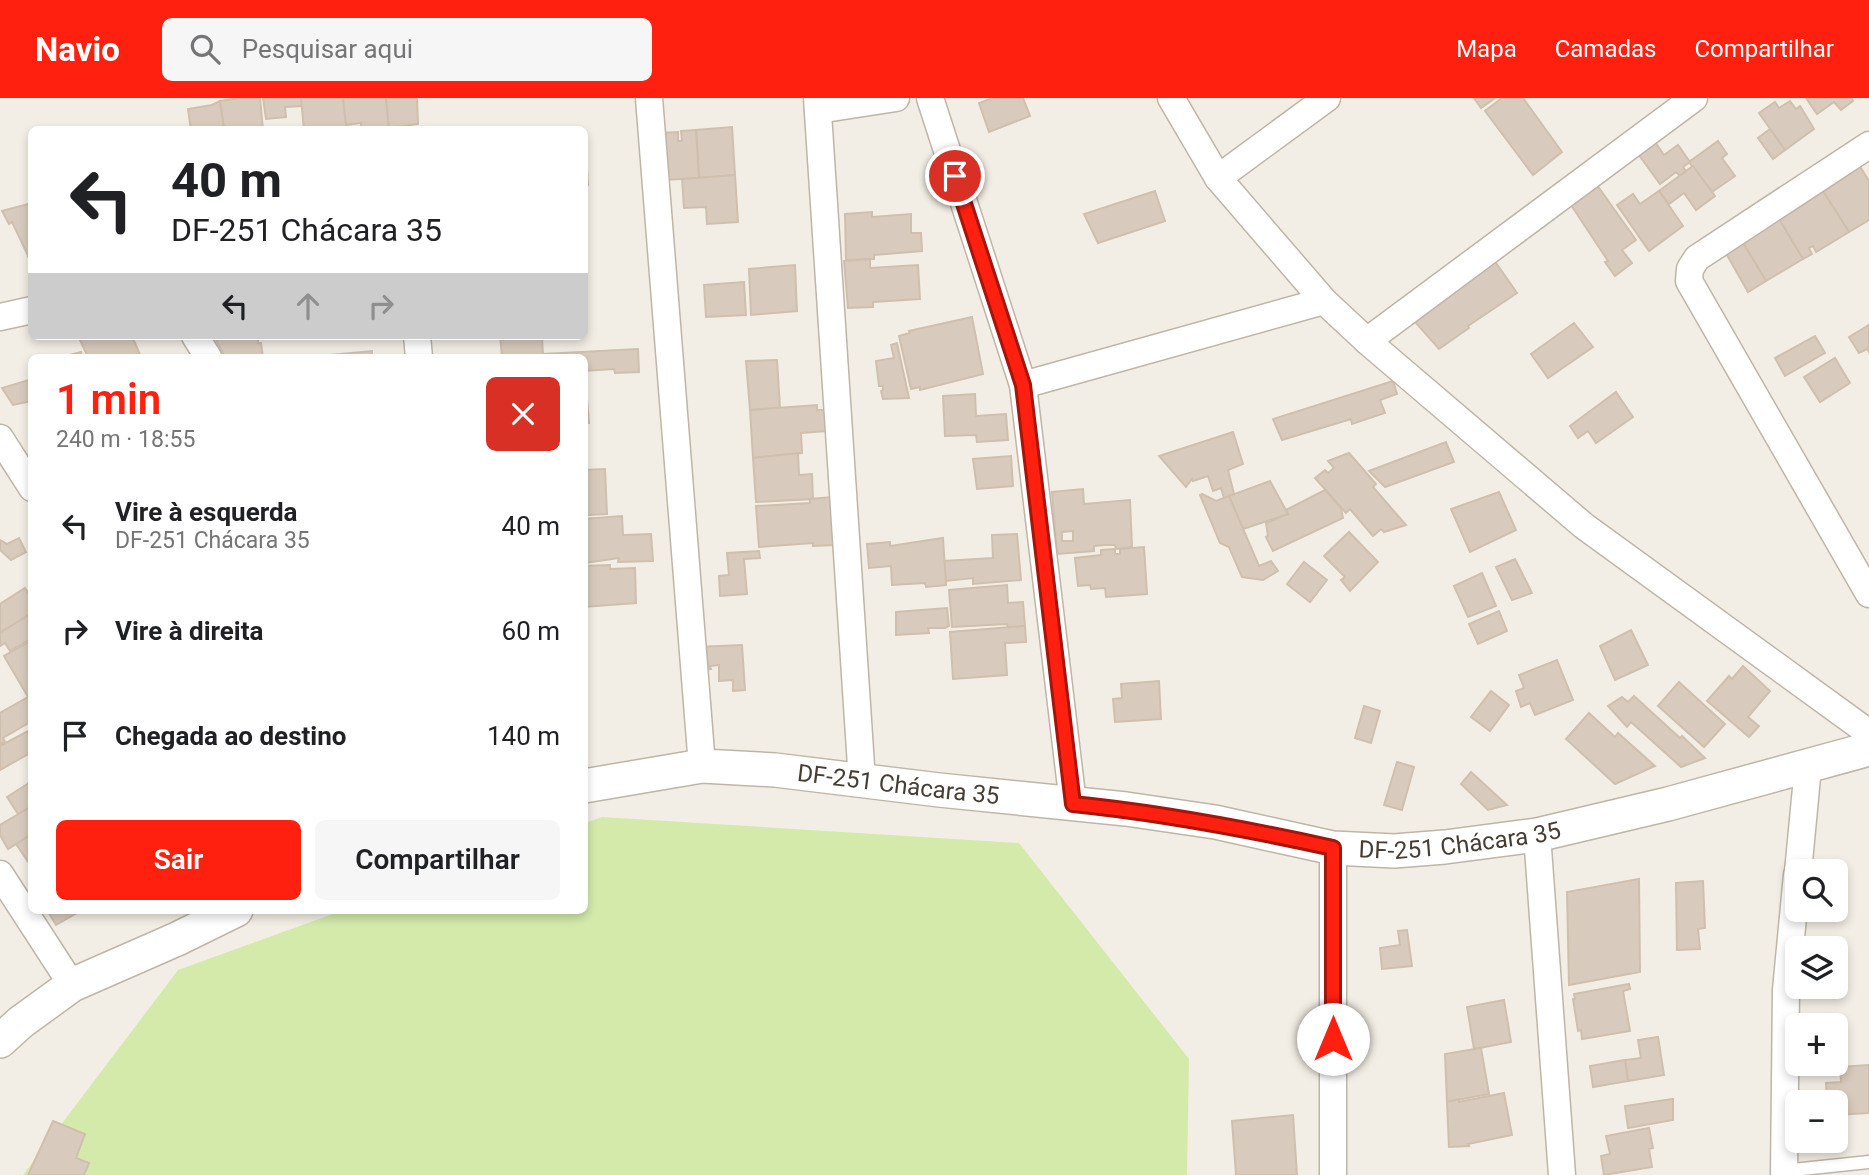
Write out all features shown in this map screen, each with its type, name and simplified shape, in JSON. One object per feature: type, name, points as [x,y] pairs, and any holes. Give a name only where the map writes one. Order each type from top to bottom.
[{"type":"street","points":[[649,98],[702,766]]},
{"type":"street","points":[[862,781],[817,104],[895,98]]},
{"type":"street","points":[[930,98],[1023,385],[1073,804]]},
{"type":"street","points":[[1171,98],[1218,178],[1324,301],[1367,341],[1584,526],[1869,733]]},
{"type":"street","points":[[1218,178],[1327,98]]},
{"type":"street","points":[[1367,341],[1694,98]]},
{"type":"street","points":[[1869,145],[1697,258],[1690,270],[1689,281],[1869,594]]},
{"type":"street","points":[[1023,385],[1324,301]]},
{"type":"street","points":[[0,317],[28,311]]},
{"type":"street","points":[[3,452],[28,483]]},
{"type":"street","name":"DF-251 Chácara 35","points":[[588,785],[702,766],[775,770],[1126,809],[1215,822],[1333,848],[1394,851],[1445,848],[1537,835],[1668,804],[1869,749]]},
{"type":"street","points":[[1798,859],[1808,767]]},
{"type":"street","points":[[1537,835],[1562,1175]]},
{"type":"street","points":[[1333,848],[1333,1175]]},
{"type":"street","points":[[0,874],[72,985]]},
{"type":"street","points":[[0,1041],[21,1022],[72,985],[228,914]]},
{"type":"street","points":[[1784,1173],[1786,990],[1792,922]]},
{"type":"lane","points":[[1784,1173],[1869,1163]]},
{"type":"green space","points":[[602,817],[1019,843],[1189,1059],[1187,1175],[23,1175],[178,970],[333,914],[588,914],[588,822]]},
{"type":"building","points":[[260,98],[263,126],[223,126],[220,101]]},
{"type":"building","points":[[263,98],[301,98],[302,106],[285,107],[286,117],[266,119]]},
{"type":"building","points":[[301,98],[343,98],[346,126],[304,126]]},
{"type":"building","points":[[343,98],[386,98],[389,126],[361,126],[361,123],[346,125]]},
{"type":"building","points":[[386,98],[417,98],[418,124],[389,126]]},
{"type":"building","points":[[993,98],[1023,98],[1030,116],[989,132],[979,103]]},
{"type":"building","points":[[1474,98],[1495,98],[1481,108]]},
{"type":"building","points":[[1502,98],[1523,98],[1562,152],[1533,175],[1485,111]]},
{"type":"building","points":[[1806,98],[1851,98],[1853,101],[1841,110],[1834,102],[1817,114]]},
{"type":"building","points":[[220,101],[223,126],[190,126],[188,109]]},
{"type":"building","points":[[1790,101],[1796,109],[1800,106],[1814,129],[1785,150],[1759,113],[1775,102],[1779,108]]},
{"type":"building","points":[[732,127],[735,175],[699,178],[696,130]]},
{"type":"building","points":[[1770,129],[1785,150],[1773,159],[1758,138]]},
{"type":"building","points":[[696,130],[699,178],[664,180],[660,133],[678,132],[678,141],[682,141],[681,131]]},
{"type":"building","points":[[1718,141],[1727,154],[1722,158],[1735,176],[1712,192],[1689,162]]},
{"type":"building","points":[[1655,142],[1664,155],[1678,145],[1690,162],[1683,167],[1686,171],[1680,176],[1676,172],[1660,184],[1633,147]]},
{"type":"building","points":[[1856,160],[1869,181],[1869,220],[1849,232],[1819,185]]},
{"type":"building","points":[[1693,166],[1715,196],[1696,210],[1684,193],[1669,204],[1659,191]]},
{"type":"building","points":[[735,175],[738,222],[707,224],[706,207],[684,208],[682,179]]},
{"type":"building","points":[[1816,180],[1849,232],[1816,252],[1813,246],[1809,248],[1812,254],[1803,259],[1774,211]]},
{"type":"building","points":[[1597,185],[1636,240],[1622,250],[1632,263],[1615,276],[1571,205]]},
{"type":"building","points":[[1155,191],[1165,221],[1098,243],[1084,214]]},
{"type":"building","points":[[1659,191],[1683,226],[1649,251],[1617,205],[1633,194],[1640,204]]},
{"type":"building","points":[[28,204],[28,256],[12,222],[9,224],[2,211]]},
{"type":"building","points":[[872,212],[872,217],[911,214],[911,233],[921,233],[922,251],[874,255],[874,259],[846,260],[845,214]]},
{"type":"building","points":[[1776,214],[1803,259],[1766,281],[1739,236]]},
{"type":"building","points":[[1739,236],[1766,281],[1748,292],[1723,248]]},
{"type":"building","points":[[870,259],[870,268],[918,265],[920,299],[873,302],[873,307],[848,308],[844,261]]},
{"type":"building","points":[[1494,260],[1517,293],[1439,349],[1409,315]]},
{"type":"building","points":[[795,265],[797,311],[751,315],[749,269]]},
{"type":"building","points":[[744,282],[746,315],[706,317],[704,285]]},
{"type":"building","points":[[972,317],[983,374],[920,390],[920,387],[911,389],[899,336],[910,333],[909,331]]},
{"type":"building","points":[[1574,323],[1593,347],[1548,378],[1531,354]]},
{"type":"building","points":[[1869,325],[1869,352],[1867,349],[1859,353],[1849,337]]},
{"type":"building","points":[[1815,336],[1825,353],[1785,376],[1775,358]]},
{"type":"building","points":[[80,340],[134,340],[140,354],[87,354]]},
{"type":"building","points":[[216,340],[258,340],[258,343],[261,343],[263,354],[223,354]]},
{"type":"building","points":[[500,340],[542,340],[543,354],[502,354]]},
{"type":"building","points":[[897,343],[909,398],[883,399],[883,386],[879,386],[876,361],[894,358],[891,345]]},
{"type":"building","points":[[638,349],[639,372],[615,373],[614,369],[588,371],[588,354],[543,354]]},
{"type":"building","points":[[372,351],[372,354],[341,354]]},
{"type":"building","points":[[1835,358],[1850,383],[1820,402],[1804,377]]},
{"type":"building","points":[[777,360],[780,408],[750,410],[746,361]]},
{"type":"building","points":[[28,380],[28,402],[13,405],[2,388]]},
{"type":"building","points":[[1393,381],[1397,394],[1380,400],[1385,413],[1352,424],[1351,419],[1282,440],[1273,419]]},
{"type":"building","points":[[1616,392],[1633,417],[1596,443],[1588,431],[1578,438],[1570,426]]},
{"type":"building","points":[[975,394],[976,416],[1006,414],[1008,440],[977,442],[976,435],[945,436],[943,396]]},
{"type":"building","points":[[817,405],[817,410],[826,410],[827,431],[801,433],[802,453],[753,458],[750,410]]},
{"type":"building","points":[[1233,432],[1243,464],[1228,470],[1234,494],[1224,498],[1221,488],[1213,491],[1208,476],[1193,481],[1192,479],[1186,487],[1159,456]]},
{"type":"building","points":[[1446,442],[1454,462],[1385,487],[1369,471]]},
{"type":"building","points":[[798,453],[799,475],[812,474],[813,499],[756,502],[753,458]]},
{"type":"building","points":[[1349,453],[1376,484],[1373,487],[1406,525],[1384,532],[1381,529],[1373,536],[1350,509],[1346,513],[1315,478],[1325,470],[1328,473],[1334,468],[1328,461]]},
{"type":"building","points":[[1011,456],[1013,486],[977,489],[973,459]]},
{"type":"building","points":[[605,469],[607,514],[588,515],[588,470]]},
{"type":"building","points":[[1270,481],[1288,514],[1243,529],[1229,496]]},
{"type":"building","points":[[1083,489],[1084,504],[1130,500],[1132,547],[1116,549],[1115,545],[1094,546],[1094,551],[1057,554],[1052,492]],"holes":[[[1073,531],[1073,541],[1062,541],[1062,532]]]},
{"type":"building","points":[[1325,490],[1341,508],[1343,518],[1273,551],[1266,537],[1266,523],[1288,514],[1286,510]]},
{"type":"building","points":[[1499,492],[1516,530],[1470,552],[1451,509]]},
{"type":"building","points":[[1200,495],[1216,501],[1229,496],[1259,566],[1271,561],[1278,571],[1263,580],[1242,577],[1229,547],[1220,543]]},
{"type":"building","points":[[833,497],[835,545],[813,546],[813,543],[759,547],[756,506],[810,503],[810,499]]},
{"type":"building","points":[[622,516],[623,535],[651,534],[653,561],[618,562],[619,558],[588,562],[588,519]]},
{"type":"building","points":[[1349,532],[1378,562],[1350,591],[1341,580],[1345,577],[1324,556]]},
{"type":"building","points":[[1017,534],[1021,580],[973,584],[973,578],[946,581],[944,561],[993,558],[992,535]]},
{"type":"building","points":[[19,538],[26,552],[11,560],[0,550],[0,540],[7,544]]},
{"type":"building","points":[[943,538],[946,585],[892,585],[891,566],[869,568],[867,544],[890,542],[890,546]]},
{"type":"building","points":[[1144,547],[1147,594],[1106,597],[1105,588],[1078,586],[1075,558],[1101,555],[1101,550],[1115,549],[1115,554],[1120,554],[1120,549]]},
{"type":"building","points":[[759,551],[760,558],[744,559],[747,594],[720,596],[719,576],[729,575],[727,553]]},
{"type":"building","points":[[1515,559],[1532,593],[1512,600],[1496,567]]},
{"type":"building","points":[[1304,562],[1327,580],[1310,602],[1287,584]]},
{"type":"building","points":[[610,565],[610,569],[635,568],[636,603],[588,607],[588,566]]},
{"type":"building","points":[[1482,573],[1496,606],[1468,617],[1454,586]]},
{"type":"building","points":[[1007,585],[1008,603],[1023,602],[1025,626],[1008,628],[1007,624],[952,627],[949,590]]},
{"type":"building","points":[[25,588],[28,593],[28,616],[0,633],[0,604]]},
{"type":"building","points":[[947,608],[949,626],[928,628],[929,633],[896,635],[896,612]]},
{"type":"building","points":[[1499,611],[1507,631],[1478,644],[1469,624]]},
{"type":"building","points":[[28,616],[28,640],[10,651],[5,643],[0,646],[0,633]]},
{"type":"building","points":[[1025,626],[1026,642],[1005,643],[1007,675],[953,679],[950,632]]},
{"type":"building","points":[[1631,630],[1648,665],[1615,680],[1600,646]]},
{"type":"building","points":[[28,643],[28,697],[4,656]]},
{"type":"building","points":[[742,645],[745,690],[733,691],[733,680],[719,681],[719,665],[699,670],[697,647]]},
{"type":"building","points":[[1557,660],[1573,700],[1535,715],[1530,703],[1521,707],[1516,691],[1524,688],[1519,675]]},
{"type":"building","points":[[1743,666],[1770,691],[1748,717],[1759,726],[1749,737],[1707,701],[1729,676],[1732,679]]},
{"type":"building","points":[[1159,681],[1161,719],[1115,722],[1113,699],[1122,698],[1121,684]]},
{"type":"building","points":[[1679,682],[1725,724],[1704,747],[1658,706]]},
{"type":"building","points":[[1491,691],[1509,705],[1490,731],[1471,717]]},
{"type":"building","points":[[1634,696],[1705,758],[1681,767],[1631,722],[1627,727],[1608,706],[1622,697],[1628,702]]},
{"type":"building","points":[[28,697],[28,723],[3,738],[5,742],[0,744],[0,713]]},
{"type":"building","points":[[1364,706],[1380,711],[1371,743],[1355,738]]},
{"type":"building","points":[[1589,713],[1615,737],[1618,733],[1655,766],[1615,784],[1566,739]]},
{"type":"building","points":[[28,731],[28,754],[0,770],[0,746]]},
{"type":"building","points":[[1397,762],[1414,767],[1402,810],[1384,805]]},
{"type":"building","points":[[1471,772],[1507,805],[1488,810],[1461,784]]},
{"type":"building","points":[[28,784],[28,808],[18,814],[7,797]]},
{"type":"building","points":[[28,808],[28,836],[8,849],[0,835],[0,825]]},
{"type":"building","points":[[28,836],[28,862],[16,844]]},
{"type":"building","points":[[1639,879],[1640,972],[1569,985],[1567,892]]},
{"type":"building","points":[[1703,881],[1705,928],[1698,929],[1700,949],[1677,950],[1676,883]]},
{"type":"building","points":[[49,914],[75,914],[56,925]]},
{"type":"building","points":[[1407,930],[1412,966],[1382,969],[1380,948],[1400,945],[1398,931]]},
{"type":"building","points":[[1629,984],[1630,989],[1623,991],[1630,1031],[1582,1039],[1581,1030],[1578,1031],[1574,994]]},
{"type":"building","points":[[1504,1000],[1511,1042],[1474,1049],[1467,1007]]},
{"type":"building","points":[[1658,1037],[1664,1075],[1628,1081],[1625,1060],[1641,1058],[1638,1040]]},
{"type":"building","points":[[1481,1048],[1489,1094],[1447,1102],[1445,1054]]},
{"type":"building","points":[[1625,1060],[1628,1081],[1593,1087],[1590,1066]]},
{"type":"building","points":[[1869,1065],[1869,1113],[1848,1114],[1848,1090],[1826,1090],[1826,1083],[1841,1082],[1841,1076],[1848,1076],[1848,1066]]},
{"type":"building","points":[[1504,1093],[1512,1135],[1468,1144],[1469,1146],[1449,1147],[1447,1102]]},
{"type":"building","points":[[1673,1099],[1673,1120],[1628,1128],[1625,1106]]},
{"type":"building","points":[[1293,1115],[1297,1175],[1236,1175],[1232,1121]]},
{"type":"building","points":[[53,1121],[85,1134],[76,1158],[89,1163],[84,1175],[28,1175]]},
{"type":"building","points":[[1649,1128],[1653,1148],[1649,1149],[1652,1167],[1604,1175],[1601,1156],[1610,1154],[1606,1136]]},
{"type":"route","points":[[955,176],[1023,385],[1073,804],[1215,822],[1333,848],[1333,1039]]}]
